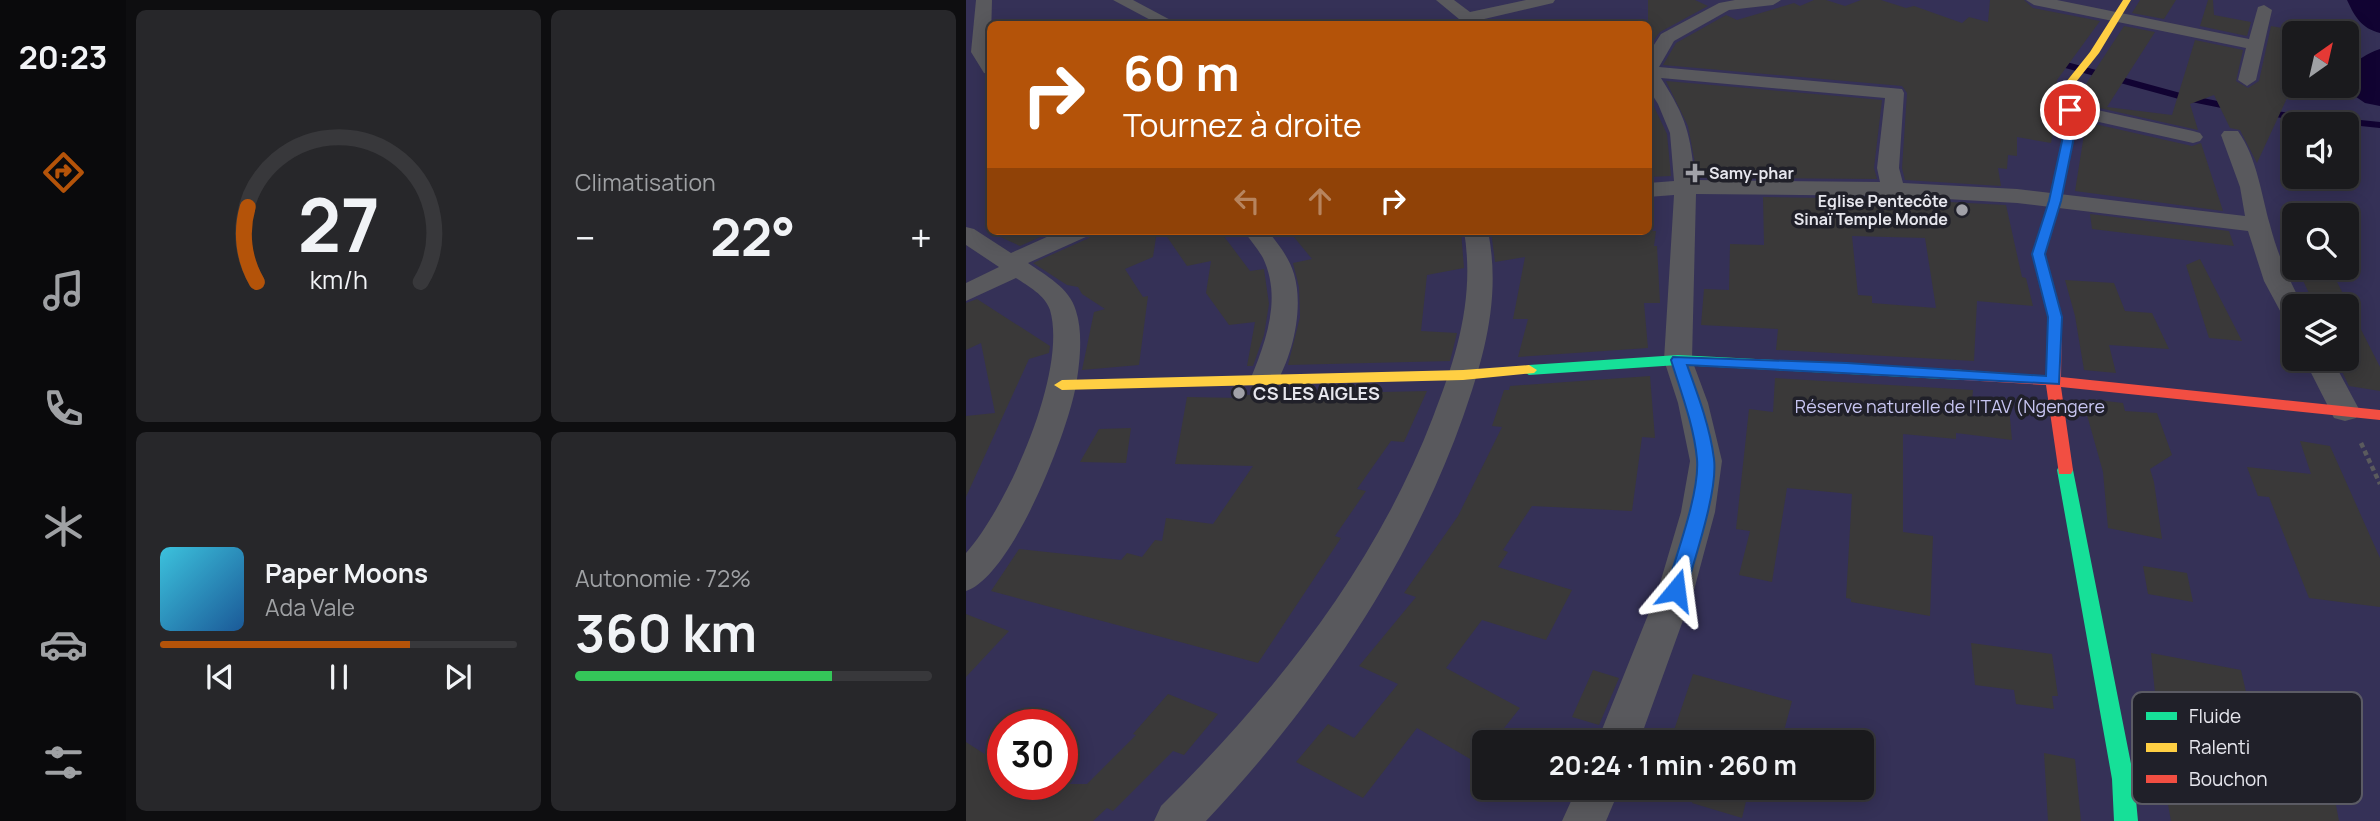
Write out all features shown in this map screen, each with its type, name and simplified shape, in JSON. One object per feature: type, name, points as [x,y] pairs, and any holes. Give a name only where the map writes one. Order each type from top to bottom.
[{"type":"street","points":[[984,0],[973,55],[987,67]]},
{"type":"street","points":[[1121,0],[1164,21]]},
{"type":"street","points":[[1444,0],[1471,21],[1547,0]]},
{"type":"street","points":[[1652,68],[1667,38],[1725,6],[1773,0]]},
{"type":"street","points":[[2034,0],[2254,45]]},
{"type":"street","points":[[2126,821],[2123,779],[2071,511],[2053,381],[2055,317],[2039,254],[2055,201],[2070,127],[2073,76],[2087,62],[2127,0]]},
{"type":"street","points":[[2247,80],[2264,10]]},
{"type":"street","points":[[1652,74],[1895,93],[1888,168],[1893,189]]},
{"type":"street","points":[[1623,730],[1676,590],[1698,512],[1706,461],[1693,403],[1678,360],[1685,187],[1680,133],[1668,104],[1652,79]]},
{"type":"street","points":[[2070,110],[2193,137]]},
{"type":"street","points":[[2231,135],[2251,187],[2258,225],[2284,294]]},
{"type":"street","points":[[1652,190],[1685,187],[1893,189],[2017,196],[2258,225]]},
{"type":"street","points":[[966,234],[1047,287],[1063,309],[1066,337],[1062,385],[1038,460],[996,542],[966,577]]},
{"type":"street","points":[[966,293],[1014,264],[1072,235]]},
{"type":"street","points":[[1259,235],[1276,260],[1285,296],[1280,343],[1264,380]]},
{"type":"street","points":[[1176,821],[1211,787],[1309,668],[1378,567],[1420,490],[1447,424],[1473,346],[1483,288],[1476,235]]},
{"type":"street","points":[[1062,385],[1463,375],[1678,360],[1847,367],[2053,381],[2380,415]]},
{"type":"street","points":[[2324,371],[2345,411]]},
{"type":"street","points":[[1584,821],[1594,800]]},
{"type":"green space","name":"Réserve naturelle de l'ITAV (Ngengere","points":[[966,0],[2380,0],[2380,821],[966,821]]},
{"type":"building","points":[[1648,0],[1695,0],[1708,6],[1660,32],[1652,43],[1652,21],[1648,21]]},
{"type":"building","points":[[1814,0],[1826,0],[1845,6],[1861,0],[1881,0],[1906,8],[1914,6],[1962,23],[1969,17],[1988,22],[1990,0],[2024,0],[2033,8],[2100,21],[2057,80],[2051,143],[2017,137],[2017,156],[2008,155],[2007,169],[1998,168],[2001,186],[1905,180],[1902,168],[1907,93],[1902,86],[1663,65],[1676,43],[1726,15],[1737,20],[1794,3],[1800,6]]},
{"type":"building","points":[[2140,0],[2176,0],[2164,19],[2132,13]]},
{"type":"building","points":[[2208,0],[2213,0],[2214,15],[2251,22],[2247,36],[2200,26]]},
{"type":"building","points":[[2124,26],[2155,32],[2107,107],[2172,115],[2195,40],[2243,50],[2236,81],[2248,88],[2259,81],[2271,26],[2282,28],[2282,98],[2287,98],[2257,163],[2240,130],[2230,128],[2214,95],[2190,104],[2198,130],[2086,105],[2086,84]]},
{"type":"building","points":[[1666,81],[1882,100],[1874,168],[1877,179],[1725,178],[1725,172],[1697,174],[1688,126]]},
{"type":"building","points":[[1652,102],[1667,134],[1671,176],[1652,177]]},
{"type":"building","points":[[2086,122],[2192,146],[2201,143],[2223,211],[2075,191]]},
{"type":"building","points":[[1763,197],[1893,199],[2006,205],[2022,277],[2026,278],[2033,306],[1977,301],[1974,361],[1776,350],[1778,329],[1701,325],[1704,289],[1729,290],[1730,244],[1764,245]],"holes":[[[1852,236],[1925,238],[1936,308],[1872,303],[1872,296],[1858,295]]]},
{"type":"building","points":[[2090,214],[2229,231],[2234,246],[2092,229]]},
{"type":"building","points":[[1652,231],[1656,231],[1654,246],[1657,246],[1660,303],[1644,303],[1648,348],[1518,357],[1528,319],[1513,319],[1525,257],[1495,262],[1492,235],[1652,235]]},
{"type":"building","points":[[996,235],[1045,235],[1020,246]]},
{"type":"building","points":[[1092,235],[1156,235],[1153,257],[1125,269],[1143,297],[1148,296],[1139,365],[1082,370],[1094,312],[1105,309],[1082,294],[1078,287],[1067,285],[1033,263]]},
{"type":"building","points":[[1166,235],[1223,235],[1250,271],[1264,269],[1269,304],[1264,335],[1253,366],[1247,366],[1255,322],[1229,325],[1206,293],[1211,261],[1187,266]]},
{"type":"building","points":[[1292,235],[1461,235],[1464,268],[1427,275],[1421,331],[1457,333],[1450,361],[1288,365],[1300,317],[1299,287],[1293,263],[1312,259]]},
{"type":"building","points":[[2200,259],[2242,341],[2209,338],[2186,265]]},
{"type":"building","points":[[2065,280],[2114,283],[2125,311],[2152,313],[2169,349],[2109,345],[2116,373],[2084,370],[2075,316]]},
{"type":"building","points":[[2303,280],[2336,280],[2343,294],[2309,294]]},
{"type":"building","points":[[977,299],[1050,346],[1049,353],[1029,359],[966,497],[966,416],[995,413],[981,343],[966,350],[966,303]]},
{"type":"building","points":[[2359,325],[2380,367],[2380,391],[2349,386],[2342,371],[2359,371]]},
{"type":"building","points":[[1650,376],[1655,438],[1642,437],[1632,511],[1532,506],[1503,550],[1508,552],[1498,567],[1572,590],[1546,640],[1482,620],[1446,668],[1520,708],[1503,730],[1472,730],[1472,760],[1417,728],[1363,798],[1296,762],[1328,724],[1354,738],[1398,684],[1359,666],[1416,597],[1404,593],[1458,516],[1502,427],[1492,426],[1504,390],[1509,390],[1510,386]]},
{"type":"building","points":[[1775,378],[1973,390],[1972,402],[2009,407],[2012,440],[1956,433],[1956,439],[1903,434],[1903,532],[1933,536],[1930,616],[1851,602],[1851,599],[1846,598],[1852,494],[1787,488],[1772,582],[1739,575],[1750,531],[1736,529],[1749,409],[1773,412]]},
{"type":"building","points":[[1427,391],[1404,442],[1391,441],[1357,489],[1366,491],[1335,536],[1341,538],[1258,663],[991,591],[1019,549],[1121,560],[1127,553],[1142,557],[1155,540],[1162,541],[1166,518],[1213,524],[1253,466],[1175,464],[1187,397],[1241,398],[1242,395]]},
{"type":"building","points":[[2089,399],[2123,403],[2125,411],[2157,413],[2172,455],[2150,469],[2162,539],[2108,528],[2103,472],[2087,415],[2092,416]]},
{"type":"building","points":[[1131,428],[1126,463],[1080,462],[1099,429]]},
{"type":"building","points":[[2300,441],[2330,446],[2380,558],[2380,607],[2309,598],[2269,497],[2258,496],[2247,467],[2311,474]]},
{"type":"building","points":[[2143,566],[2187,573],[2193,602],[2148,594]]},
{"type":"building","points":[[966,614],[1009,631],[966,677]]},
{"type":"building","points":[[1971,643],[2052,654],[2058,696],[2052,696],[2054,709],[2016,704],[2014,690],[1975,685]]},
{"type":"building","points":[[2151,653],[2241,670],[2246,692],[2155,692]]},
{"type":"building","points":[[1593,670],[1619,678],[1599,725],[1572,717]]},
{"type":"building","points":[[1693,674],[1792,701],[1784,730],[1674,730]]},
{"type":"building","points":[[1168,694],[1218,714],[1184,755],[1173,751],[1113,811],[1107,808],[1093,821],[966,821],[966,742],[987,756],[987,800],[1078,800],[1078,784],[1087,784],[1136,735],[1133,734]]},
{"type":"building","points":[[2044,753],[2075,759],[2081,821],[2048,821]]},
{"type":"building","points":[[1693,800],[1746,800],[1742,818],[1692,803]]},
{"type":"building","points":[[2168,804],[2336,804],[2339,821],[2171,821]]},
{"type":"waterway","points":[[2364,0],[2371,14],[2380,22]]},
{"type":"waterway","points":[[2380,61],[2369,74],[2357,74],[2355,79],[2380,94]]},
{"type":"waterway","points":[[2055,62],[2187,98],[2232,107]]},
{"type":"waterway","points":[[2265,113],[2380,125]]},
{"type":"traffic: fast","points":[[1529,370],[1678,360],[1963,375]]},
{"type":"traffic: fast","points":[[2065,470],[2123,779],[2126,821]]},
{"type":"traffic: slow","points":[[2054,205],[2070,127],[2071,82],[2094,53],[2127,0]]},
{"type":"traffic: slow","points":[[1062,385],[1463,375],[1529,370]]},
{"type":"traffic: jam","points":[[2054,205],[2039,254],[2055,317],[2053,381],[2065,470]]},
{"type":"traffic: jam","points":[[1963,375],[2053,381],[2380,415]]},
{"type":"place","name":"Samy-phar","points":[[1695,173]]},
{"type":"place","name":"Eglise Pentecôte Sinaï Temple Monde","points":[[1962,210]]},
{"type":"place","name":"CS LES AIGLES","points":[[1239,393]]},
{"type":"route","points":[[1676,590],[1698,512],[1706,461],[1693,403],[1678,360],[1847,367],[2053,381],[2055,317],[2039,254],[2055,201],[2070,127],[2070,110]]}]
